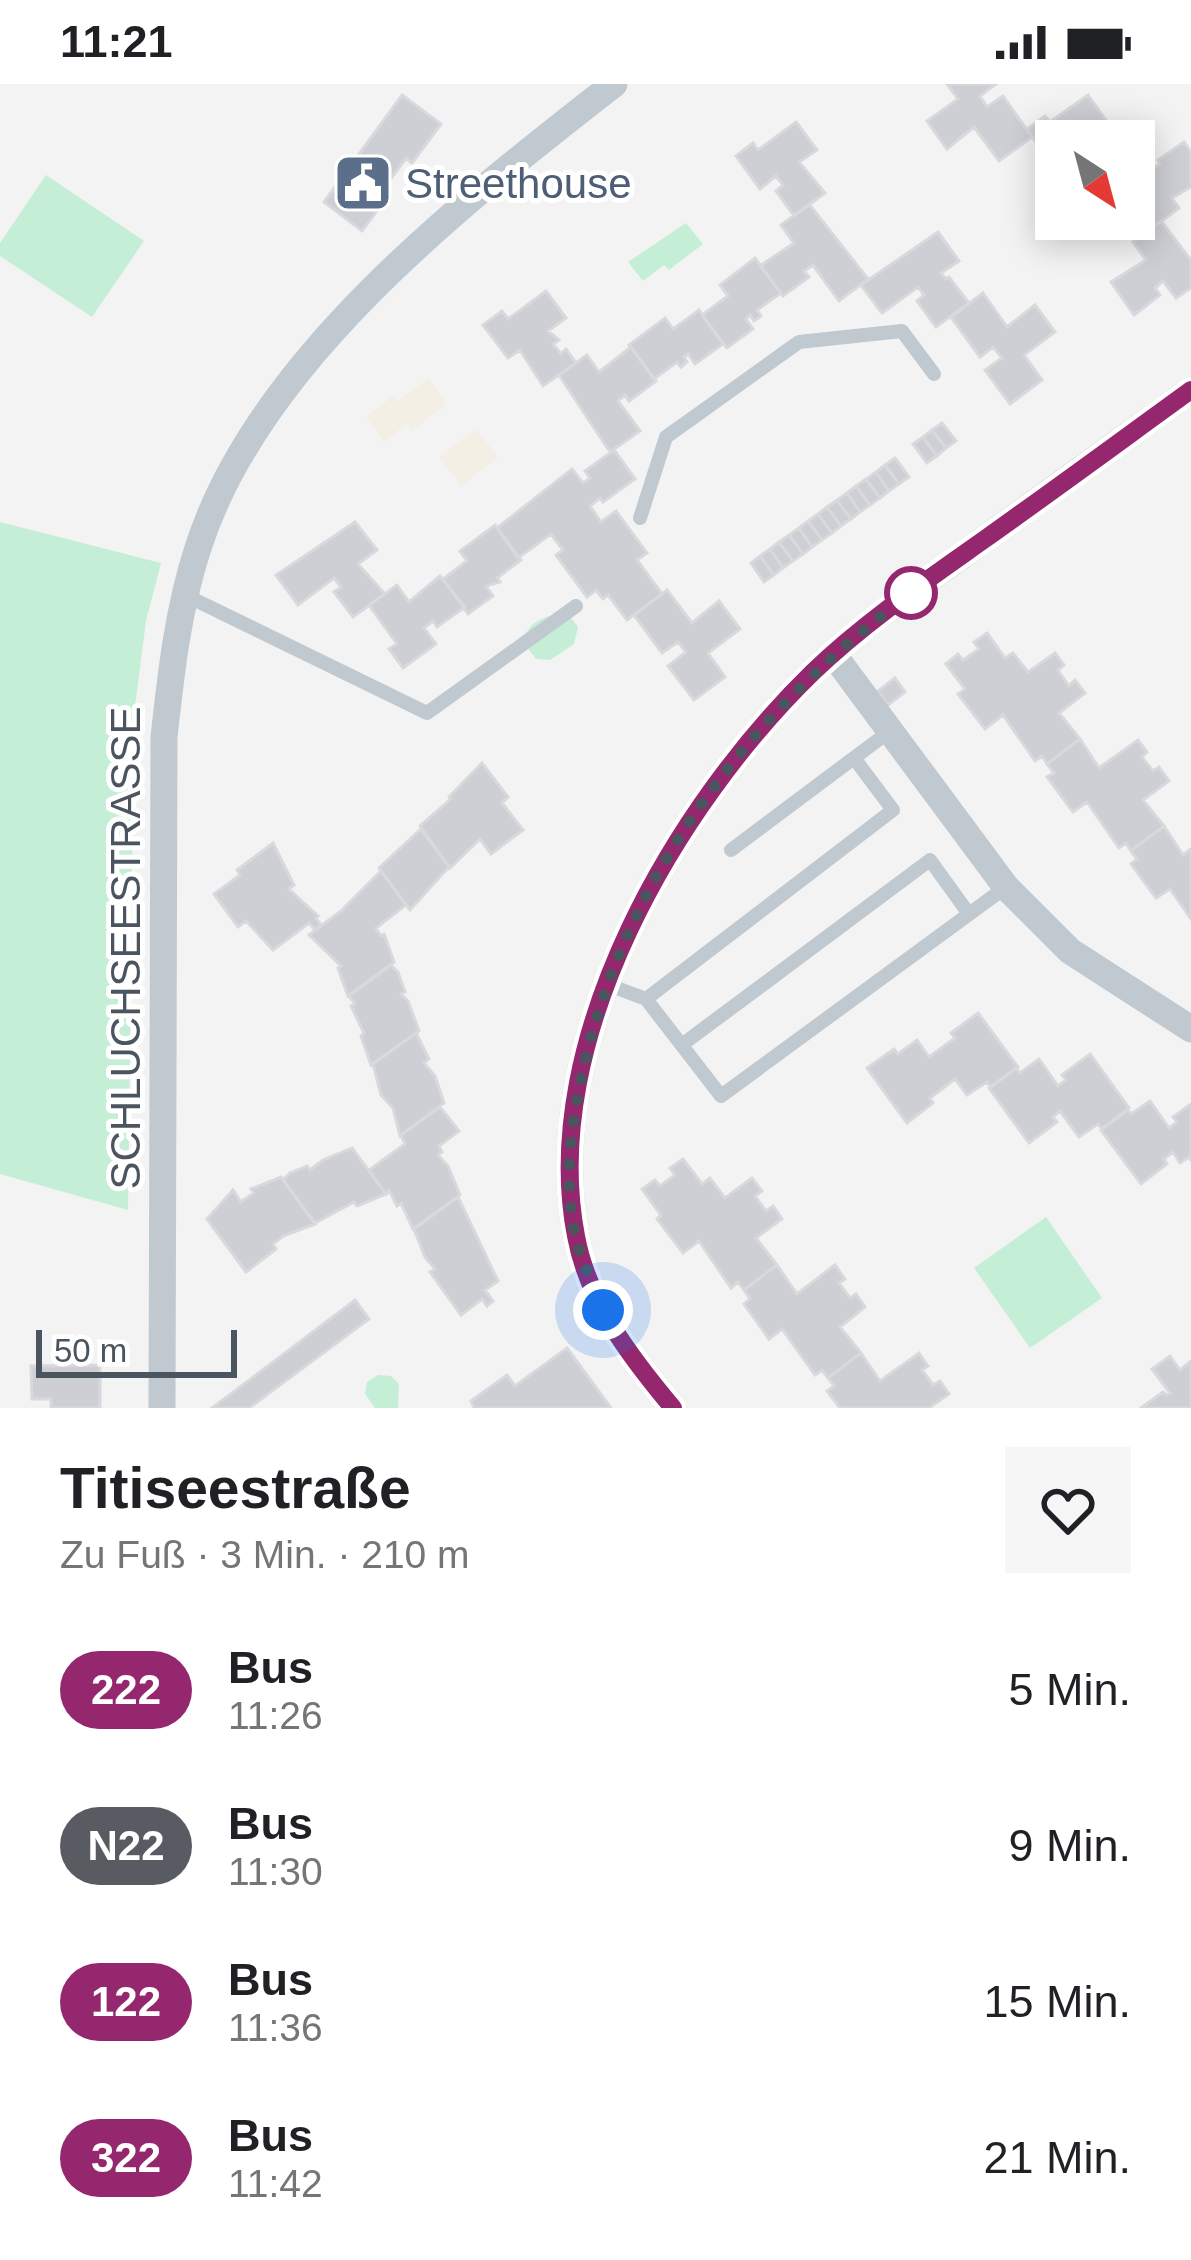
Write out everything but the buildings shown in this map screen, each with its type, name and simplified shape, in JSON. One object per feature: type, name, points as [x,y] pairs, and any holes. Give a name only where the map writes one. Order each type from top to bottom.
[{"type":"street","name":"SCHLUCHSEESTRASSE","points":[[163,1408],[162,793],[171,672],[199,545],[247,445],[282,393],[331,335],[408,256],[502,171],[614,84]]},
{"type":"street","points":[[673,1408],[620,1340],[603,1310],[576,1240],[569,1152],[587,1053],[606,984],[636,913],[728,765],[833,654],[1191,390]]},
{"type":"street","points":[[833,654],[1006,887],[1070,951],[1191,1029]]},
{"type":"lane","points":[[640,518],[665,437],[799,342],[902,331],[934,374]]},
{"type":"lane","points":[[185,596],[427,712],[576,606]]},
{"type":"lane","points":[[731,850],[890,731]]},
{"type":"lane","points":[[646,999],[893,810],[854,758]]},
{"type":"lane","points":[[683,1044],[930,860],[969,914]]},
{"type":"lane","points":[[606,984],[646,999],[722,1096],[1006,887]]},
{"type":"green space","points":[[46,175],[144,241],[92,317],[0,256],[0,243]]},
{"type":"green space","points":[[686,223],[703,244],[669,270],[664,265],[643,281],[628,262]]},
{"type":"green space","points":[[0,522],[161,563],[146,621],[134,714],[128,1210],[0,1174]]},
{"type":"green space","points":[[568,614],[578,627],[574,644],[550,660],[536,659],[523,642],[530,628],[546,617]]},
{"type":"green space","points":[[1046,1217],[1102,1298],[1030,1348],[974,1268]]},
{"type":"green space","points":[[378,1375],[391,1376],[399,1384],[398,1408],[375,1408],[365,1394],[367,1382]]},
{"type":"sand","points":[[429,378],[447,404],[412,431],[406,424],[384,442],[366,417],[393,396],[398,401]]},
{"type":"sand","points":[[476,429],[498,457],[461,486],[439,457]]},
{"type":"bus line","name":"222","points":[[673,1408],[628,1355],[603,1310],[576,1240],[571,1198],[569,1152],[587,1053],[606,984],[636,913],[672,848],[728,765],[814,671],[911,592],[1191,390]]},
{"type":"place","name":"Streethouse","points":[[363,183]]},
{"type":"route","points":[[603,1310],[576,1240],[569,1152],[587,1053],[606,984],[636,913],[672,848],[728,765],[764,722],[833,654],[911,593]]}]
